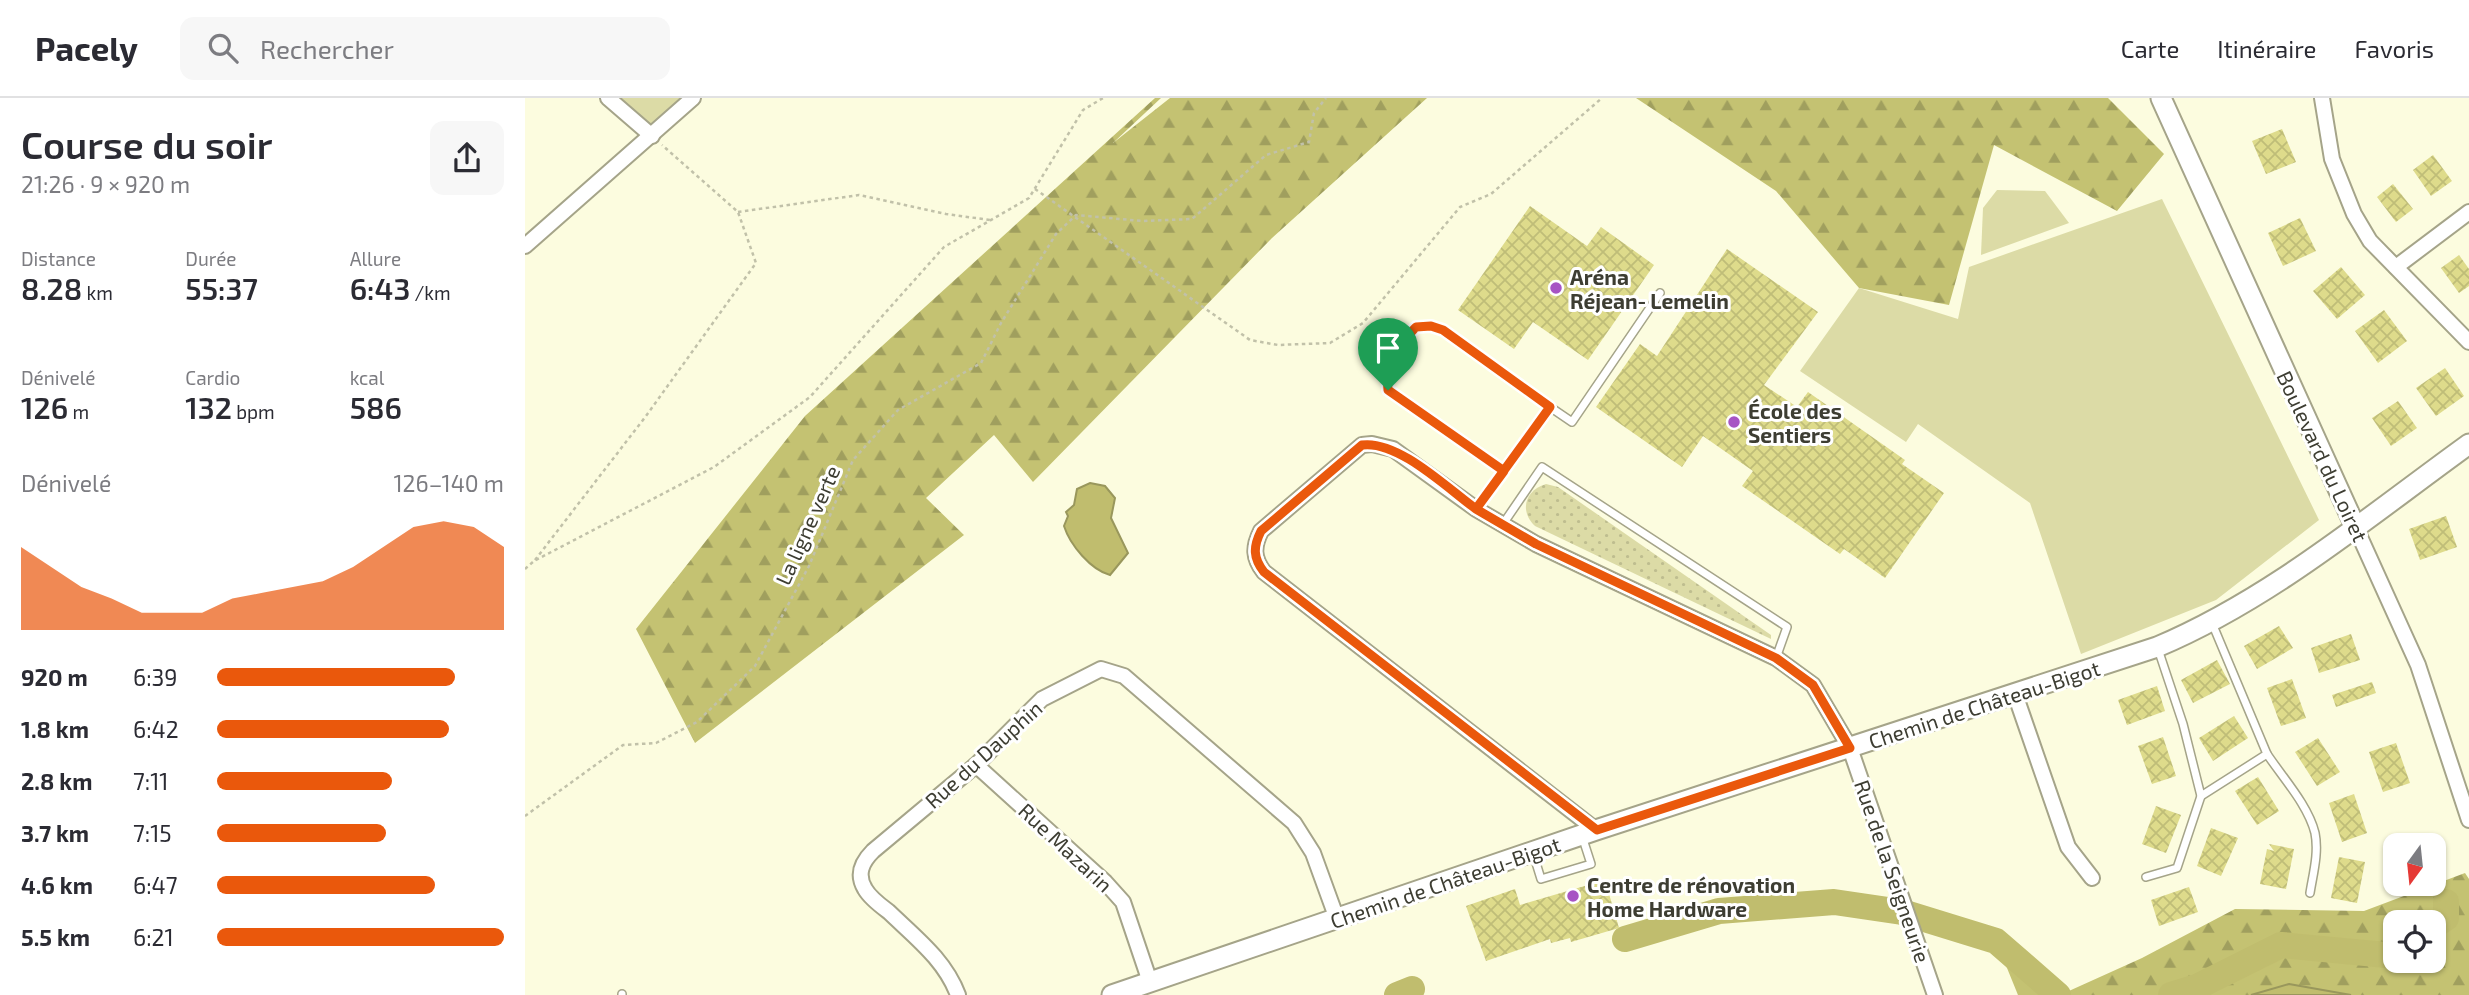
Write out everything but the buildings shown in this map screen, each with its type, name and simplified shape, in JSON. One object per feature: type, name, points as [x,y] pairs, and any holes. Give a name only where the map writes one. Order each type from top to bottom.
[{"type":"street","points":[[608,98],[652,136]]},
{"type":"street","points":[[525,246],[693,98]]},
{"type":"street","name":"Boulevard du Loiret","points":[[2161,98],[2419,665],[2469,820]]},
{"type":"street","points":[[2322,98],[2332,159],[2354,214],[2370,241],[2469,342]]},
{"type":"street","points":[[2396,267],[2469,212]]},
{"type":"street","name":"Rue de la Seigneurie","points":[[1589,833],[1256,563],[1256,543],[1261,531],[1362,445],[1372,444],[1392,449],[1476,509],[1536,544],[1776,658],[1813,685],[1850,748],[1935,995]]},
{"type":"street","name":"Chemin de Château-Bigot","points":[[1112,995],[1589,833],[2157,647],[2212,623],[2246,603],[2469,444]]},
{"type":"street","name":"Rue du Dauphin","points":[[958,995],[951,975],[932,953],[866,891],[860,875],[861,866],[873,850],[976,765],[1042,699],[1101,669],[1124,676],[1294,824],[1313,853],[1337,919]]},
{"type":"street","points":[[2015,694],[2068,847],[2092,878]]},
{"type":"street","name":"Rue Mazarin","points":[[976,765],[1123,902],[1150,982]]},
{"type":"lane","points":[[1504,471],[1388,390],[1386,368],[1397,347],[1416,327],[1431,326],[1443,330],[1572,422],[1660,293]]},
{"type":"lane","points":[[1476,509],[1550,407]]},
{"type":"lane","points":[[1503,524],[1542,467],[1787,627],[1776,658]]},
{"type":"lane","points":[[2212,623],[2267,754],[2299,800],[2315,832],[2316,856],[2310,893]]},
{"type":"lane","points":[[2146,877],[2177,868],[2201,796],[2183,724],[2157,647]]},
{"type":"lane","points":[[2201,796],[2267,754]]},
{"type":"lane","points":[[1533,852],[1541,880],[1591,864],[1589,833]]},
{"type":"path","points":[[534,561],[714,467],[810,397],[944,247],[1030,198],[1083,110],[1103,98]]},
{"type":"path","points":[[1076,215],[1142,221],[1192,219],[1266,155],[1310,142],[1314,113],[1326,98]]},
{"type":"path","points":[[1035,189],[1076,215],[1250,340],[1278,345],[1330,343],[1363,323],[1460,207],[1492,194],[1601,98]]},
{"type":"path","points":[[525,569],[646,416],[756,264],[738,212],[652,136]]},
{"type":"path","points":[[738,212],[859,195],[946,214],[991,220]]},
{"type":"path","name":"La ligne verte","points":[[525,816],[623,745],[656,743],[697,722],[755,666],[809,566],[853,460],[898,410],[981,363],[1001,323],[1056,234],[1076,215]]},
{"type":"green space","points":[[608,98],[693,98],[652,136]]},
{"type":"green space","points":[[1155,98],[1161,98],[1113,143],[1170,98],[1427,98],[1272,238],[1033,482],[994,435],[926,498],[964,535],[695,743],[636,629],[805,416]]},
{"type":"green space","points":[[1636,98],[2108,98],[2164,154],[2117,211],[1994,145],[1949,305],[1859,288],[1776,191]]},
{"type":"green space","points":[[1997,190],[2045,191],[2069,223],[1981,255],[1983,208]]},
{"type":"green space","points":[[2162,199],[2319,520],[2216,600],[2081,654],[2030,503],[1918,424],[1906,442],[1800,371],[1859,288],[1958,319],[1969,267]]},
{"type":"green space","points":[[1546,484],[1558,487],[1771,635],[1771,639],[1535,526],[1527,514],[1527,502],[1533,491]]},
{"type":"green space","points":[[2465,873],[2469,879],[2469,995],[2351,995],[2289,984],[2251,995],[2060,995],[2142,958],[2235,909],[2364,911],[2404,896],[2447,896],[2447,880]]},
{"type":"green space","points":[[1996,941],[2058,995],[2018,995]]},
{"type":"shaded area","points":[[1090,483],[1105,486],[1115,498],[1111,518],[1128,553],[1110,575],[1082,556],[1064,526],[1068,516],[1066,512],[1074,505],[1077,489]]},
{"type":"shaded area","points":[[2289,984],[2351,995],[2251,995]]},
{"type":"waterway","points":[[1625,939],[1719,911],[1834,902],[1902,912],[1996,941],[2058,995]]},
{"type":"waterway","points":[[2446,902],[2446,910]]},
{"type":"waterway","points":[[2171,995],[2197,987],[2281,945],[2383,955]]},
{"type":"waterway","points":[[1397,995],[1412,989]]},
{"type":"place","name":"Aréna Réjean‑Lemelin","points":[[1556,288]]},
{"type":"place","name":"École des Sentiers","points":[[1734,422]]},
{"type":"place","name":"Centre de rénovation Home Hardware","points":[[1573,896]]},
{"type":"route","points":[[1388,390],[1386,368],[1397,347],[1416,327],[1431,326],[1443,330],[1550,407],[1504,471],[1476,509],[1392,449],[1372,444],[1362,445],[1261,531],[1255,554],[1256,563],[1264,572],[1597,830],[1850,748],[1813,685],[1776,658],[1536,544],[1476,509],[1504,471],[1388,390]]}]
